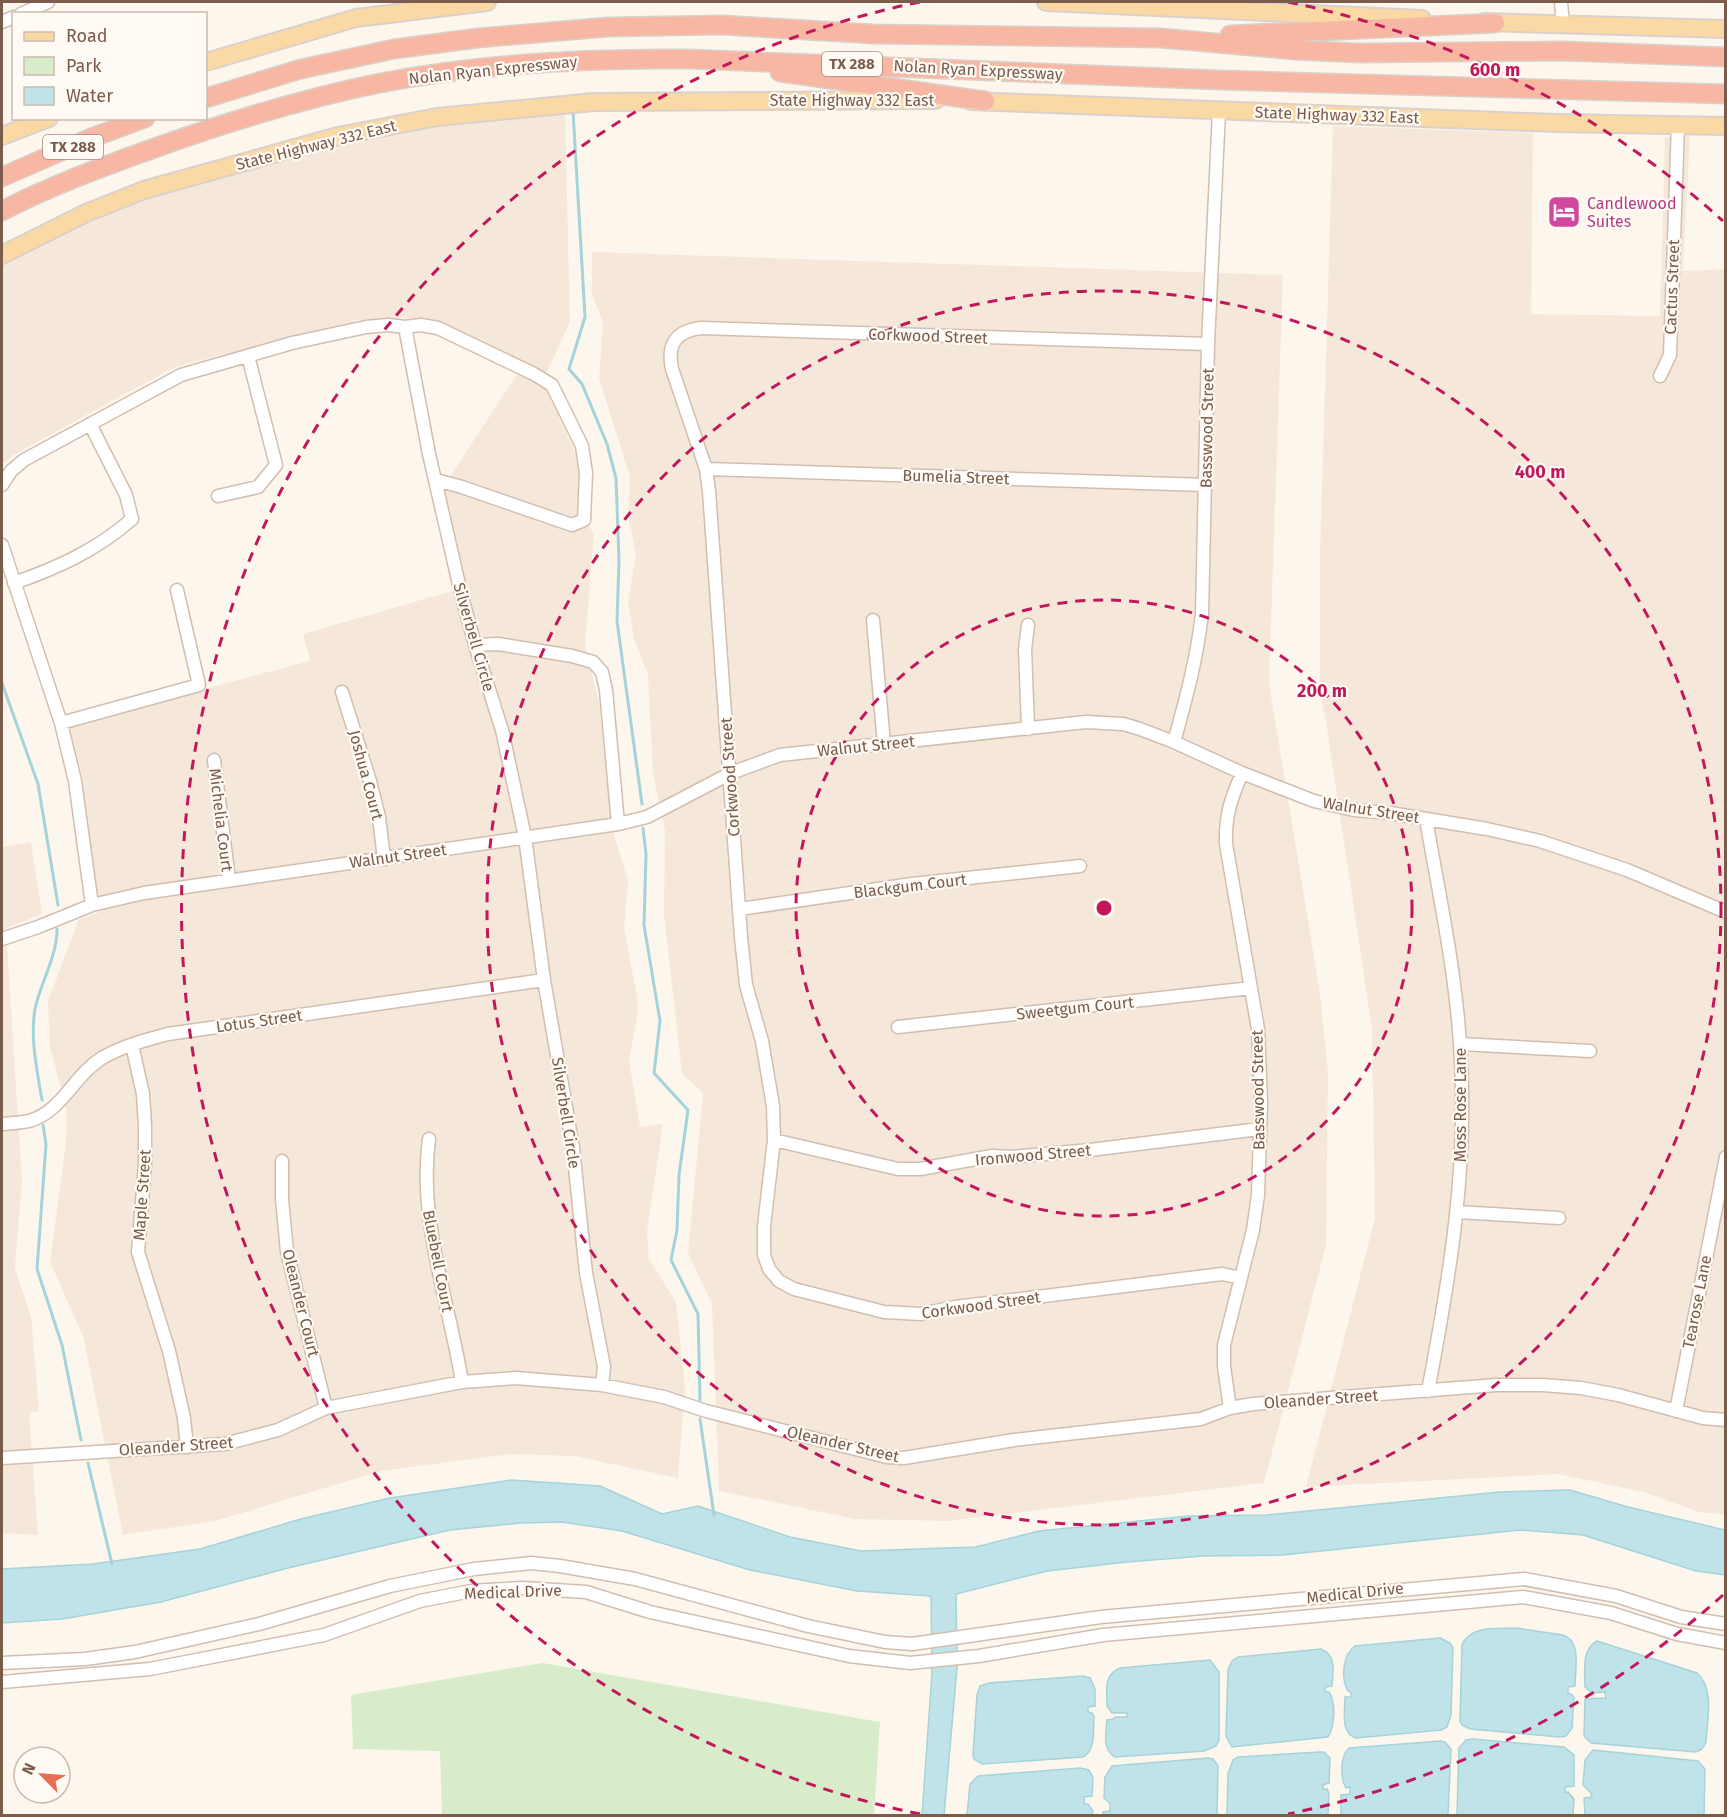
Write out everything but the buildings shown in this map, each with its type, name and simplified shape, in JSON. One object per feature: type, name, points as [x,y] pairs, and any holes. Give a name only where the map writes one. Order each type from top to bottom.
[{"type":"highway","points":[[1160,38],[1495,23]]},
{"type":"highway","name":"Nolan Ryan Expressway","points":[[207,98],[264,79],[366,55],[478,38],[608,27],[722,26],[874,34],[1160,38],[1295,50],[1360,53],[1563,51],[1725,57]]},
{"type":"highway","name":"Nolan Ryan Expressway","points":[[2,211],[103,167],[190,135],[273,109],[337,92],[399,80],[533,63],[609,58],[689,59],[1220,80],[1725,94]]},
{"type":"highway","points":[[689,59],[985,101]]},
{"type":"highway","name":"TX 288","points":[[2,177],[91,138],[140,120]]},
{"type":"main road","points":[[207,62],[356,18],[414,6],[487,2]]},
{"type":"main road","points":[[1046,2],[1495,23],[1725,29]]},
{"type":"main road","name":"State Highway 332 East","points":[[2,255],[86,213],[144,190],[338,136],[437,117],[594,102],[985,101],[1555,123],[1725,126]]},
{"type":"main road","points":[[2,136],[44,120]]},
{"type":"street","points":[[26,12],[48,2]]},
{"type":"street","points":[[1561,2],[1563,25]]},
{"type":"street","name":"Basswood Street","points":[[1174,742],[1192,678],[1202,614],[1208,344],[1219,111]]},
{"type":"street","name":"Cactus Street","points":[[1660,376],[1670,355],[1678,124]]},
{"type":"street","points":[[2,485],[11,471],[24,460],[181,375],[292,343],[366,327],[388,325],[405,327],[421,325],[438,328],[552,385],[582,446],[586,473],[584,519],[572,525],[436,480]]},
{"type":"street","name":"Silverbell Circle","points":[[405,327],[436,480],[475,645],[502,730],[525,837],[544,980],[573,1148],[585,1273],[604,1367],[602,1385]]},
{"type":"street","name":"Corkwood Street","points":[[1208,344],[691,329],[681,334],[673,344],[669,355],[706,469],[709,491],[746,985],[767,1066],[773,1106],[774,1140],[764,1226],[764,1255],[769,1269],[779,1281],[794,1289],[884,1312],[921,1314],[955,1307],[1222,1274],[1241,1278]]},
{"type":"street","points":[[218,496],[258,488],[276,465],[248,356]]},
{"type":"street","points":[[14,583],[57,568],[92,549],[132,519],[126,495],[90,424]]},
{"type":"street","name":"Bumelia Street","points":[[706,469],[1206,484]]},
{"type":"street","points":[[2,545],[61,723],[75,781],[92,905]]},
{"type":"street","points":[[61,723],[199,685],[177,591]]},
{"type":"street","points":[[873,620],[884,744]]},
{"type":"street","points":[[1028,625],[1025,649],[1028,729]]},
{"type":"street","points":[[475,645],[498,644],[572,656],[592,662],[602,672],[606,690],[618,824]]},
{"type":"street","name":"Joshua Court","points":[[342,692],[379,817],[384,859]]},
{"type":"street","name":"Walnut Street","points":[[2,939],[92,905],[144,893],[618,824],[647,817],[730,773],[780,755],[1086,722],[1123,724],[1174,742],[1242,773],[1314,801],[1354,810],[1487,828],[1540,841],[1593,857],[1648,878],[1725,912]]},
{"type":"street","name":"Michelia Court","points":[[214,760],[229,880]]},
{"type":"street","name":"Basswood Street","points":[[1230,1408],[1224,1367],[1224,1345],[1255,1218],[1258,1195],[1261,1094],[1258,1029],[1226,844],[1225,826],[1228,804],[1242,773]]},
{"type":"street","name":"Moss Rose Lane","points":[[1426,819],[1443,909],[1461,1044],[1461,1145],[1457,1212],[1452,1261],[1428,1391]]},
{"type":"street","name":"Blackgum Court","points":[[740,909],[912,884],[1080,866]]},
{"type":"street","name":"Lotus Street","points":[[2,1124],[29,1121],[52,1110],[78,1078],[102,1058],[132,1045],[168,1034],[544,980]]},
{"type":"street","name":"Sweetgum Court","points":[[898,1027],[1251,988]]},
{"type":"street","points":[[1461,1044],[1590,1051]]},
{"type":"street","name":"Maple Street","points":[[132,1045],[143,1094],[145,1126],[145,1163],[138,1252],[169,1351],[184,1418],[187,1447]]},
{"type":"street","name":"Ironwood Street","points":[[774,1140],[898,1169],[921,1169],[992,1156],[1011,1157],[1090,1150],[1259,1129]]},
{"type":"street","name":"Bluebell Court","points":[[429,1139],[428,1217],[462,1382]]},
{"type":"street","name":"Tearose Lane","points":[[1676,1411],[1725,1157]]},
{"type":"street","name":"Oleander Court","points":[[282,1161],[282,1200],[287,1251],[326,1408]]},
{"type":"street","points":[[1457,1212],[1559,1218]]},
{"type":"street","name":"Oleander Street","points":[[2,1458],[225,1444],[261,1436],[326,1408],[462,1382],[516,1378],[602,1385],[664,1397],[706,1411],[887,1457],[904,1458],[1014,1440],[1201,1419],[1230,1408],[1253,1404],[1496,1385],[1581,1388],[1618,1395],[1703,1418],[1725,1420]]},
{"type":"street","name":"Medical Drive","points":[[2,1663],[85,1659],[135,1652],[259,1624],[390,1586],[474,1569],[531,1563],[634,1579],[808,1626],[874,1640],[920,1643],[1101,1617],[1524,1579],[1616,1596],[1681,1617],[1724,1624],[1725,1642],[1677,1634],[1611,1613],[1523,1597],[1127,1632],[984,1655],[922,1662],[880,1661],[650,1612],[586,1592],[524,1588],[471,1591],[420,1601],[324,1635],[150,1669],[2,1682]]},
{"type":"street","points":[[980,1635],[984,1655]]},
{"type":"shaded area","points":[[565,113],[570,322],[545,376],[427,320],[416,318],[359,320],[169,370],[15,454],[2,464],[2,260],[70,227],[146,198],[212,175],[299,152],[419,126]]},
{"type":"shaded area","points":[[1333,126],[1533,133],[1531,314],[1660,316],[1665,137],[1690,136],[1683,271],[1726,269],[1725,1515],[1699,1512],[1644,1492],[1558,1474],[1306,1487],[1375,1218],[1372,1029],[1320,693],[1320,554]]},
{"type":"shaded area","points":[[592,252],[1283,275],[1269,684],[1320,993],[1328,1073],[1326,1245],[1264,1483],[947,1521],[855,1519],[719,1491],[712,1304],[688,1253],[703,1093],[682,1074],[664,914],[665,830],[653,774],[648,675],[634,639],[628,601],[636,554],[628,516],[630,477],[599,378],[603,323],[592,294]]},
{"type":"shaded area","points":[[518,373],[544,385],[577,456],[581,511],[594,535],[585,645],[599,703],[613,832],[628,880],[624,928],[638,1002],[629,1061],[640,1127],[663,1124],[647,1231],[649,1259],[676,1302],[685,1388],[678,1478],[575,1456],[510,1454],[381,1471],[215,1521],[123,1535],[83,1336],[50,1262],[66,1143],[67,1110],[50,1047],[48,1001],[79,919],[98,913],[82,776],[69,725],[310,661],[303,634],[452,591],[434,501]]},
{"type":"shaded area","points":[[31,842],[42,914],[6,928],[22,1182],[15,1268],[31,1316],[39,1411],[29,1413],[38,1535],[2,1533],[2,847]]},
{"type":"green space","points":[[543,1663],[880,1722],[874,1815],[442,1815],[440,1751],[353,1749],[351,1695]]},
{"type":"water","points":[[511,1480],[600,1486],[662,1514],[698,1506],[790,1537],[861,1551],[976,1547],[1039,1531],[1189,1516],[1267,1515],[1500,1492],[1570,1490],[1628,1507],[1725,1530],[1725,1575],[1696,1571],[1583,1535],[1520,1530],[1283,1555],[1203,1556],[1047,1571],[956,1594],[957,1668],[944,1815],[922,1815],[932,1673],[931,1596],[857,1591],[750,1570],[622,1531],[562,1522],[520,1523],[450,1530],[288,1568],[161,1602],[62,1619],[2,1623],[2,1569],[93,1564],[200,1549],[301,1519],[390,1498]]},
{"type":"water","points":[[1516,1628],[1563,1635],[1573,1643],[1576,1656],[1575,1686],[1568,1687],[1568,1694],[1574,1697],[1572,1728],[1566,1736],[1470,1729],[1462,1725],[1460,1721],[1462,1645],[1471,1634],[1478,1631]]},
{"type":"water","points":[[1440,1638],[1450,1643],[1453,1648],[1451,1715],[1447,1727],[1441,1730],[1356,1738],[1351,1735],[1345,1727],[1345,1697],[1351,1697],[1351,1692],[1348,1691],[1344,1680],[1344,1667],[1351,1650],[1355,1646]]},
{"type":"water","points":[[1597,1641],[1697,1673],[1703,1679],[1708,1696],[1708,1715],[1706,1742],[1702,1749],[1696,1752],[1591,1743],[1584,1736],[1585,1699],[1606,1698],[1605,1692],[1592,1693],[1585,1687],[1586,1655]]},
{"type":"water","points":[[1321,1649],[1330,1656],[1333,1664],[1332,1686],[1325,1687],[1325,1692],[1329,1692],[1331,1696],[1334,1708],[1332,1727],[1328,1737],[1232,1747],[1226,1736],[1228,1670],[1232,1661],[1238,1657]]},
{"type":"water","points":[[1210,1660],[1219,1672],[1219,1740],[1216,1746],[1204,1751],[1115,1757],[1111,1754],[1106,1745],[1107,1720],[1127,1717],[1127,1713],[1112,1713],[1107,1706],[1108,1679],[1115,1671],[1120,1668]]},
{"type":"water","points":[[1083,1676],[1090,1678],[1095,1689],[1095,1706],[1088,1707],[1088,1712],[1094,1717],[1093,1740],[1087,1754],[1083,1757],[982,1764],[974,1759],[977,1695],[980,1686],[989,1683]]},
{"type":"water","points":[[1466,1740],[1564,1747],[1574,1755],[1574,1786],[1565,1787],[1565,1792],[1568,1792],[1574,1799],[1573,1815],[1457,1815],[1459,1748]]},
{"type":"water","points":[[1441,1741],[1451,1749],[1448,1815],[1341,1815],[1341,1795],[1350,1794],[1350,1787],[1346,1788],[1342,1773],[1344,1756],[1349,1748]]},
{"type":"water","points":[[1593,1750],[1698,1761],[1705,1769],[1704,1815],[1585,1815],[1584,1798],[1592,1797],[1583,1785],[1585,1760]]},
{"type":"water","points":[[1324,1752],[1330,1758],[1329,1783],[1323,1785],[1323,1789],[1327,1789],[1329,1793],[1328,1815],[1227,1815],[1228,1774],[1233,1760],[1238,1757]]},
{"type":"water","points":[[1213,1759],[1218,1766],[1217,1815],[1103,1815],[1103,1812],[1110,1811],[1110,1803],[1104,1798],[1105,1777],[1112,1766]]},
{"type":"water","points":[[1080,1768],[1089,1770],[1093,1778],[1092,1796],[1084,1797],[1084,1804],[1088,1804],[1093,1811],[1092,1815],[967,1815],[970,1784],[978,1776]]},
{"type":"waterway","points":[[573,111],[585,317],[569,369],[582,384],[607,444],[616,478],[619,561],[617,621],[642,804]]},
{"type":"waterway","points":[[2,683],[38,784],[58,905]]},
{"type":"waterway","points":[[643,828],[646,854],[644,925],[660,1021],[654,1073],[688,1110],[679,1175],[677,1230],[671,1260],[698,1314],[700,1400]]},
{"type":"waterway","points":[[42,1100],[35,1055],[34,1020],[35,1009],[52,959],[57,929]]},
{"type":"waterway","points":[[43,1125],[46,1144],[37,1269],[62,1345],[81,1440]]},
{"type":"waterway","points":[[700,1419],[714,1515]]},
{"type":"waterway","points":[[88,1463],[112,1564]]},
{"type":"place","name":"Candlewood Suites","points":[[1564,212]]}]
